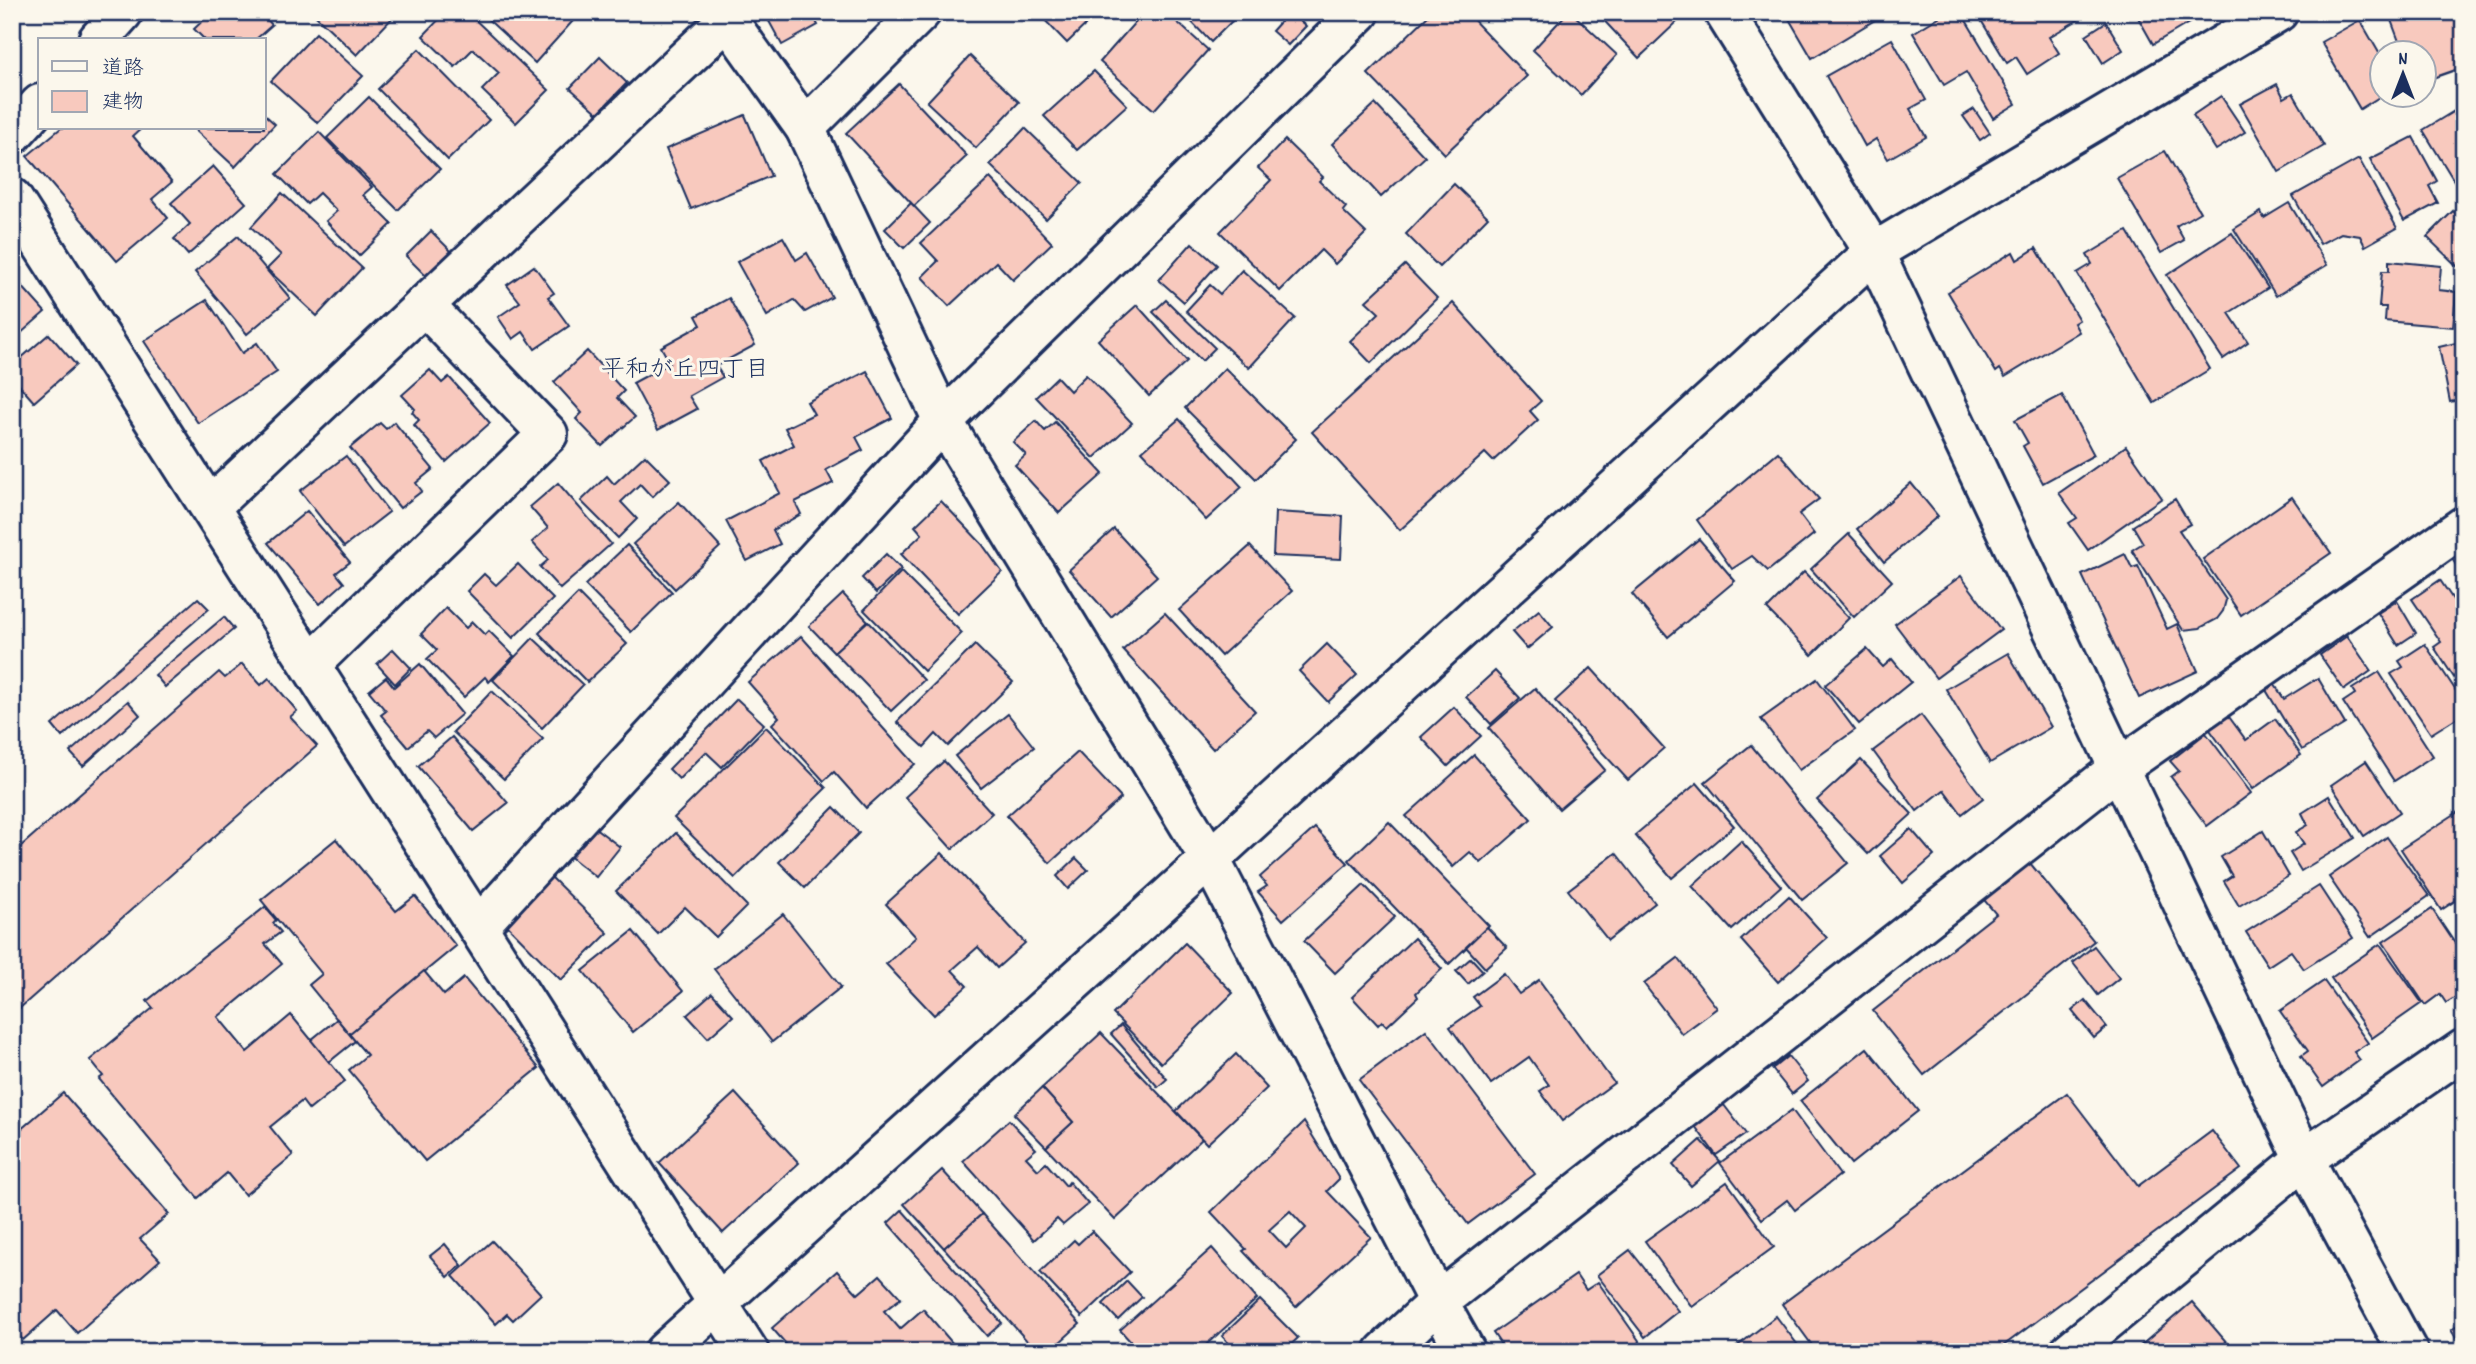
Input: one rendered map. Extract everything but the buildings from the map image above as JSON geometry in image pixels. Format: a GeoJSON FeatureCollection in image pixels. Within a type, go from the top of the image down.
{"type":"FeatureCollection","features":[{"type":"Feature","properties":{"kind":"street"},"geometry":{"type":"LineString","coordinates":[[100,38],[123,12]]}},
{"type":"Feature","properties":{"kind":"street"},"geometry":{"type":"LineString","coordinates":[[805,128],[921,12]]}},
{"type":"Feature","properties":{"kind":"street"},"geometry":{"type":"LineString","coordinates":[[478,928],[943,421],[1360,12]]}},
{"type":"Feature","properties":{"kind":"street"},"geometry":{"type":"LineString","coordinates":[[1724,12],[1874,252],[2304,1158],[2408,1352]]}},
{"type":"Feature","properties":{"kind":"street"},"geometry":{"type":"LineString","coordinates":[[664,1352],[1210,859],[1874,252],[2278,12]]}},
{"type":"Feature","properties":{"kind":"street"},"geometry":{"type":"LineString","coordinates":[[210,507],[724,16],[805,128],[943,421],[1210,859],[1466,1352]]}},
{"type":"Feature","properties":{"kind":"street"},"geometry":{"type":"LineString","coordinates":[[12,135],[38,106]]}},
{"type":"Feature","properties":{"kind":"street"},"geometry":{"type":"LineString","coordinates":[[12,198],[749,1352]]}},
{"type":"Feature","properties":{"kind":"street"},"geometry":{"type":"LineString","coordinates":[[311,664],[548,434],[424,305]]}},
{"type":"Feature","properties":{"kind":"street"},"geometry":{"type":"LineString","coordinates":[[1384,1352],[1438,1302],[2119,768],[2464,526]]}},
{"type":"Feature","properties":{"kind":"street"},"geometry":{"type":"LineString","coordinates":[[2069,1352],[2304,1158],[2464,1049]]}},
{"type":"Feature","properties":{"kind":"district","name":"平和が丘四丁目"},"geometry":{"type":"Point","coordinates":[685,368]}}]}
